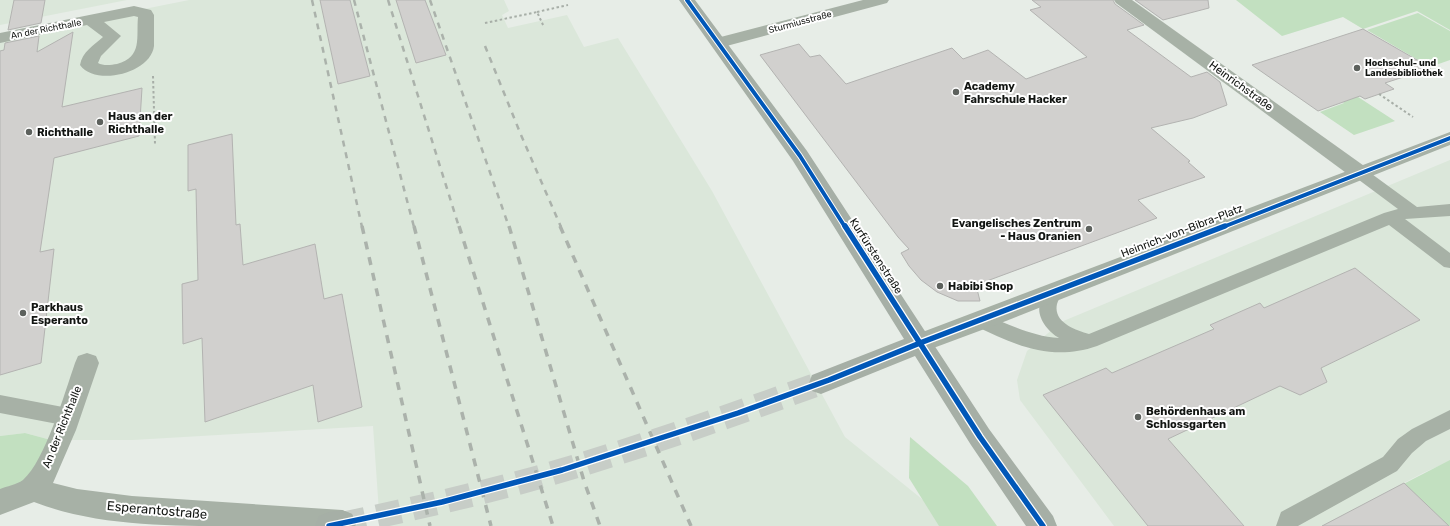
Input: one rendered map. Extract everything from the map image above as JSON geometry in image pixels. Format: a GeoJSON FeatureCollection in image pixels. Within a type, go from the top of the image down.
{"type":"FeatureCollection","features":[{"type":"Feature","properties":{"kind":"main road","name":"Kurfürstenstraße"},"geometry":{"type":"LineString","coordinates":[[688,0],[800,156],[881,285],[980,437],[1043,526]]}},
{"type":"Feature","properties":{"kind":"main road"},"geometry":{"type":"LineString","coordinates":[[821,384],[920,343]]}},
{"type":"Feature","properties":{"kind":"street","name":"Sturmiusstraße"},"geometry":{"type":"LineString","coordinates":[[719,43],[881,0]]}},
{"type":"Feature","properties":{"kind":"street","name":"Heinrichstraße"},"geometry":{"type":"LineString","coordinates":[[1122,0],[1360,173]]}},
{"type":"Feature","properties":{"kind":"street","name":"An der Richthalle"},"geometry":{"type":"LineString","coordinates":[[0,38],[134,11],[145,14],[145,50],[142,56],[136,62],[125,67],[112,70],[93,69],[89,66],[89,60],[93,54],[110,40],[112,36],[91,20]]}},
{"type":"Feature","properties":{"kind":"street","name":"Heinrich-von-Bibra-Platz"},"geometry":{"type":"LineString","coordinates":[[920,343],[981,321],[1450,138]]}},
{"type":"Feature","properties":{"kind":"street","name":"An der Richthalle"},"geometry":{"type":"LineString","coordinates":[[33,489],[52,456],[68,417],[87,363]]}},
{"type":"Feature","properties":{"kind":"street"},"geometry":{"type":"LineString","coordinates":[[0,502],[33,489]]}},
{"type":"Feature","properties":{"kind":"street","name":"Esperantostraße"},"geometry":{"type":"LineString","coordinates":[[33,489],[57,498],[132,509],[336,525]]}},
{"type":"Feature","properties":{"kind":"lane"},"geometry":{"type":"LineString","coordinates":[[1360,173],[1413,212]]}},
{"type":"Feature","properties":{"kind":"lane"},"geometry":{"type":"LineString","coordinates":[[981,321],[1026,340],[1045,345],[1074,346],[1090,341],[1390,217],[1413,212],[1440,212],[1450,210]]}},
{"type":"Feature","properties":{"kind":"lane"},"geometry":{"type":"LineString","coordinates":[[1390,217],[1450,262]]}},
{"type":"Feature","properties":{"kind":"lane"},"geometry":{"type":"LineString","coordinates":[[1054,292],[1048,305],[1049,315],[1054,324],[1064,333],[1072,337],[1090,341]]}},
{"type":"Feature","properties":{"kind":"lane"},"geometry":{"type":"LineString","coordinates":[[0,404],[68,417]]}},
{"type":"Feature","properties":{"kind":"lane"},"geometry":{"type":"LineString","coordinates":[[1287,526],[1289,519],[1390,464],[1405,446],[1419,435],[1450,420]]}},
{"type":"Feature","properties":{"kind":"path"},"geometry":{"type":"LineString","coordinates":[[485,24],[568,5]]}},
{"type":"Feature","properties":{"kind":"path"},"geometry":{"type":"LineString","coordinates":[[537,12],[544,27]]}},
{"type":"Feature","properties":{"kind":"path"},"geometry":{"type":"LineString","coordinates":[[1380,94],[1413,117]]}},
{"type":"Feature","properties":{"kind":"shaded area"},"geometry":{"type":"Polygon","coordinates":[[[0,0],[127,0],[0,25],[0,0]]]}},
{"type":"Feature","properties":{"kind":"shaded area"},"geometry":{"type":"Polygon","coordinates":[[[189,0],[504,0],[509,11],[502,15],[508,28],[567,15],[584,47],[618,38],[712,191],[845,437],[948,520],[952,526],[380,526],[373,426],[133,440],[51,440],[25,433],[0,436],[0,38],[189,0]]]}},
{"type":"Feature","properties":{"kind":"shaded area"},"geometry":{"type":"Polygon","coordinates":[[[1450,160],[1450,461],[1423,473],[1322,526],[1114,526],[1020,400],[1017,380],[1027,351],[1061,322],[1450,160]]]}},
{"type":"Feature","properties":{"kind":"green space"},"geometry":{"type":"Polygon","coordinates":[[[1236,0],[1450,0],[1450,30],[1417,11],[1363,29],[1343,17],[1282,36],[1236,0]]]}},
{"type":"Feature","properties":{"kind":"green space"},"geometry":{"type":"Polygon","coordinates":[[[1418,13],[1450,31],[1450,60],[1430,67],[1367,30],[1418,13]]]}},
{"type":"Feature","properties":{"kind":"green space"},"geometry":{"type":"Polygon","coordinates":[[[1355,95],[1395,121],[1354,135],[1320,112],[1344,103],[1341,100],[1355,95]]]}},
{"type":"Feature","properties":{"kind":"green space"},"geometry":{"type":"Polygon","coordinates":[[[25,433],[51,440],[28,479],[0,493],[0,436],[25,433]]]}},
{"type":"Feature","properties":{"kind":"green space"},"geometry":{"type":"Polygon","coordinates":[[[910,437],[968,486],[997,526],[939,526],[909,478],[910,437]]]}},
{"type":"Feature","properties":{"kind":"green space"},"geometry":{"type":"Polygon","coordinates":[[[1450,460],[1450,526],[1322,526],[1450,460]]]}},
{"type":"Feature","properties":{"kind":"building"},"geometry":{"type":"Polygon","coordinates":[[[14,0],[45,0],[41,23],[8,30],[14,0]]]}},
{"type":"Feature","properties":{"kind":"building"},"geometry":{"type":"Polygon","coordinates":[[[320,0],[350,0],[370,76],[338,84],[320,0]]]}},
{"type":"Feature","properties":{"kind":"building"},"geometry":{"type":"Polygon","coordinates":[[[396,0],[425,0],[446,55],[416,63],[396,0]]]}},
{"type":"Feature","properties":{"kind":"building"},"geometry":{"type":"Polygon","coordinates":[[[1032,0],[1113,0],[1115,4],[1144,25],[1127,30],[1191,77],[1207,72],[1220,82],[1227,105],[1193,118],[1151,128],[1190,161],[1188,162],[1205,177],[1138,200],[1157,218],[976,285],[980,301],[958,301],[937,292],[921,280],[909,266],[901,253],[909,249],[898,237],[760,55],[799,44],[810,57],[820,55],[846,84],[952,48],[963,59],[988,50],[1026,79],[1087,57],[1030,10],[1041,7],[1032,0]]]}},
{"type":"Feature","properties":{"kind":"building"},"geometry":{"type":"Polygon","coordinates":[[[1135,0],[1208,0],[1209,8],[1163,20],[1135,0]]]}},
{"type":"Feature","properties":{"kind":"building"},"geometry":{"type":"Polygon","coordinates":[[[1363,29],[1431,68],[1385,83],[1394,89],[1365,99],[1360,96],[1318,111],[1252,65],[1363,29]]]}},
{"type":"Feature","properties":{"kind":"building"},"geometry":{"type":"Polygon","coordinates":[[[73,32],[62,107],[142,88],[139,136],[54,158],[40,252],[54,249],[41,363],[0,375],[0,51],[4,50],[5,43],[39,36],[37,52],[73,32]]]}},
{"type":"Feature","properties":{"kind":"building"},"geometry":{"type":"Polygon","coordinates":[[[232,134],[236,225],[240,224],[243,265],[315,244],[324,299],[342,294],[362,407],[318,422],[313,385],[205,422],[202,338],[183,344],[182,284],[198,280],[196,189],[188,191],[188,145],[232,134]]]}},
{"type":"Feature","properties":{"kind":"building","name":"Behördenhaus am Schlossgarten"},"geometry":{"type":"Polygon","coordinates":[[[1355,268],[1420,320],[1321,368],[1327,382],[1300,395],[1280,386],[1168,439],[1244,526],[1148,526],[1043,395],[1106,368],[1112,373],[1214,329],[1210,325],[1260,303],[1264,308],[1355,268]]]}},
{"type":"Feature","properties":{"kind":"building"},"geometry":{"type":"Polygon","coordinates":[[[1404,483],[1449,526],[1322,526],[1404,483]]]}},
{"type":"Feature","properties":{"kind":"tunnel"},"geometry":{"type":"LineString","coordinates":[[342,524],[464,497],[536,478],[680,433],[821,383]]}},
{"type":"Feature","properties":{"kind":"railway"},"geometry":{"type":"LineString","coordinates":[[312,0],[362,227]]}},
{"type":"Feature","properties":{"kind":"railway"},"geometry":{"type":"LineString","coordinates":[[354,0],[414,227]]}},
{"type":"Feature","properties":{"kind":"railway"},"geometry":{"type":"LineString","coordinates":[[388,0],[459,227]]}},
{"type":"Feature","properties":{"kind":"railway"},"geometry":{"type":"LineString","coordinates":[[430,0],[509,227]]}},
{"type":"Feature","properties":{"kind":"railway"},"geometry":{"type":"LineString","coordinates":[[485,46],[521,135],[561,227]]}},
{"type":"Feature","properties":{"kind":"railway"},"geometry":{"type":"LineString","coordinates":[[362,226],[430,526]]}},
{"type":"Feature","properties":{"kind":"railway"},"geometry":{"type":"LineString","coordinates":[[414,226],[491,526]]}},
{"type":"Feature","properties":{"kind":"railway"},"geometry":{"type":"LineString","coordinates":[[459,226],[553,526]]}},
{"type":"Feature","properties":{"kind":"railway"},"geometry":{"type":"LineString","coordinates":[[509,226],[584,481],[600,526]]}},
{"type":"Feature","properties":{"kind":"railway"},"geometry":{"type":"LineString","coordinates":[[560,226],[691,526]]}},
{"type":"Feature","properties":{"kind":"cycle path"},"geometry":{"type":"LineString","coordinates":[[687,0],[800,156],[980,437],[1043,526]]}},
{"type":"Feature","properties":{"kind":"cycle path"},"geometry":{"type":"LineString","coordinates":[[329,526],[442,502],[562,470],[738,413],[829,380],[920,343],[1450,138]]}},
{"type":"Feature","properties":{"kind":"place","name":"Hochschul- und Landesbibliothek"},"geometry":{"type":"Point","coordinates":[1357,68]}},
{"type":"Feature","properties":{"kind":"place","name":"Academy Fahrschule Hacker"},"geometry":{"type":"Point","coordinates":[956,92]}},
{"type":"Feature","properties":{"kind":"place","name":"Haus an der Richthalle"},"geometry":{"type":"Point","coordinates":[100,122]}},
{"type":"Feature","properties":{"kind":"place","name":"Richthalle"},"geometry":{"type":"Point","coordinates":[29,132]}},
{"type":"Feature","properties":{"kind":"place","name":"Evangelisches Zentrum - Haus Oranien"},"geometry":{"type":"Point","coordinates":[1089,229]}},
{"type":"Feature","properties":{"kind":"place","name":"Habibi Shop"},"geometry":{"type":"Point","coordinates":[940,286]}},
{"type":"Feature","properties":{"kind":"place","name":"Parkhaus Esperanto"},"geometry":{"type":"Point","coordinates":[23,313]}},
{"type":"Feature","properties":{"kind":"place","name":"Behördenhaus am Schlossgarten"},"geometry":{"type":"Point","coordinates":[1138,417]}}]}
